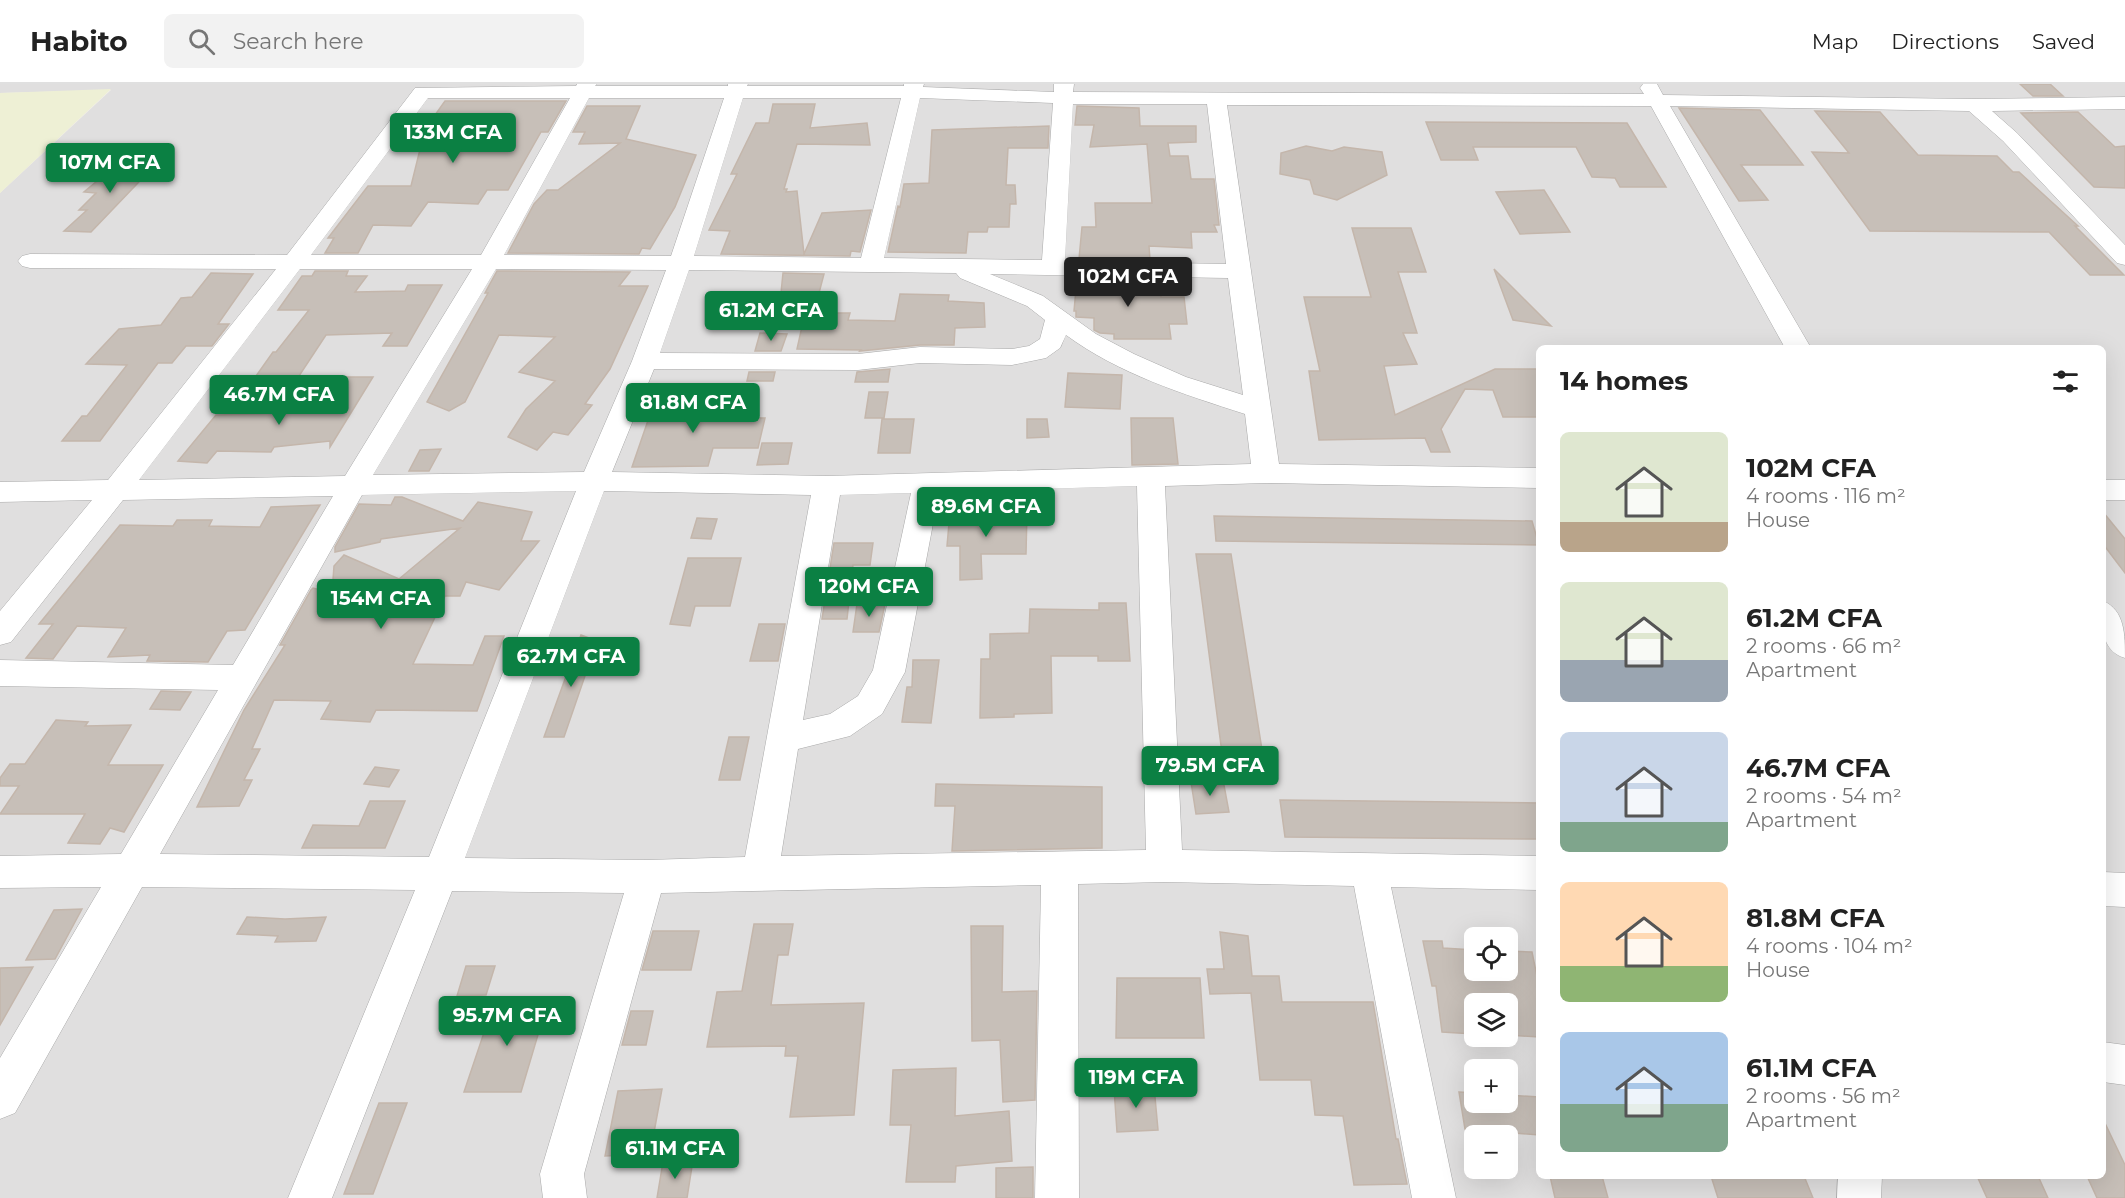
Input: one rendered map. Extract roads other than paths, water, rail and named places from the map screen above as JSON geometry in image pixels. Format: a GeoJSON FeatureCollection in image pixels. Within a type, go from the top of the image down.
{"type":"FeatureCollection","features":[{"type":"Feature","properties":{"kind":"street"},"geometry":{"type":"LineString","coordinates":[[1784,84],[1794,101]]}},
{"type":"Feature","properties":{"kind":"street"},"geometry":{"type":"LineString","coordinates":[[1990,84],[2012,106]]}},
{"type":"Feature","properties":{"kind":"street"},"geometry":{"type":"LineString","coordinates":[[0,633],[118,489],[295,262],[425,88],[913,88],[1063,91],[1216,98],[1239,91],[1652,93],[1794,101],[2012,106],[2125,103]]}},
{"type":"Feature","properties":{"kind":"street"},"geometry":{"type":"LineString","coordinates":[[310,1198],[440,875],[594,481],[645,361],[680,264],[736,88]]}},
{"type":"Feature","properties":{"kind":"street"},"geometry":{"type":"LineString","coordinates":[[871,265],[913,88]]}},
{"type":"Feature","properties":{"kind":"street"},"geometry":{"type":"LineString","coordinates":[[0,1098],[352,487],[489,261],[585,89]]}},
{"type":"Feature","properties":{"kind":"street"},"geometry":{"type":"LineString","coordinates":[[1053,267],[1063,91]]}},
{"type":"Feature","properties":{"kind":"street"},"geometry":{"type":"LineString","coordinates":[[1652,93],[1680,137],[1796,345]]}},
{"type":"Feature","properties":{"kind":"street"},"geometry":{"type":"LineString","coordinates":[[1216,98],[1266,473]]}},
{"type":"Feature","properties":{"kind":"street"},"geometry":{"type":"LineString","coordinates":[[1974,105],[2010,137],[2125,258]]}},
{"type":"Feature","properties":{"kind":"street"},"geometry":{"type":"LineString","coordinates":[[30,261],[489,261],[1239,271]]}},
{"type":"Feature","properties":{"kind":"street"},"geometry":{"type":"LineString","coordinates":[[947,266],[1000,285],[1035,301],[1058,320],[1125,360],[1177,383],[1257,409]]}},
{"type":"Feature","properties":{"kind":"street"},"geometry":{"type":"LineString","coordinates":[[645,361],[858,362],[920,355],[1012,357],[1037,352],[1051,343],[1058,320]]}},
{"type":"Feature","properties":{"kind":"street"},"geometry":{"type":"LineString","coordinates":[[0,492],[594,481],[827,486],[1266,473],[1536,478]]}},
{"type":"Feature","properties":{"kind":"street"},"geometry":{"type":"LineString","coordinates":[[1151,476],[1165,866]]}},
{"type":"Feature","properties":{"kind":"street"},"geometry":{"type":"LineString","coordinates":[[783,738],[838,726],[870,705],[889,672],[927,483]]}},
{"type":"Feature","properties":{"kind":"street"},"geometry":{"type":"LineString","coordinates":[[760,873],[827,486]]}},
{"type":"Feature","properties":{"kind":"street"},"geometry":{"type":"LineString","coordinates":[[2106,490],[2125,490]]}},
{"type":"Feature","properties":{"kind":"street"},"geometry":{"type":"LineString","coordinates":[[2106,618],[2125,646]]}},
{"type":"Feature","properties":{"kind":"street"},"geometry":{"type":"LineString","coordinates":[[0,673],[242,678]]}},
{"type":"Feature","properties":{"kind":"street"},"geometry":{"type":"LineString","coordinates":[[0,872],[131,870],[647,877],[1165,866],[1536,873]]}},
{"type":"Feature","properties":{"kind":"street"},"geometry":{"type":"LineString","coordinates":[[1057,1198],[1060,868]]}},
{"type":"Feature","properties":{"kind":"street"},"geometry":{"type":"LineString","coordinates":[[1369,870],[1434,1198]]}},
{"type":"Feature","properties":{"kind":"street"},"geometry":{"type":"LineString","coordinates":[[565,1198],[562,1174],[647,877]]}},
{"type":"Feature","properties":{"kind":"street"},"geometry":{"type":"LineString","coordinates":[[2106,889],[2125,890]]}},
{"type":"Feature","properties":{"kind":"street"},"geometry":{"type":"LineString","coordinates":[[2106,1062],[2125,1065]]}},
{"type":"Feature","properties":{"kind":"street"},"geometry":{"type":"LineString","coordinates":[[1859,1198],[1860,1179]]}}]}
